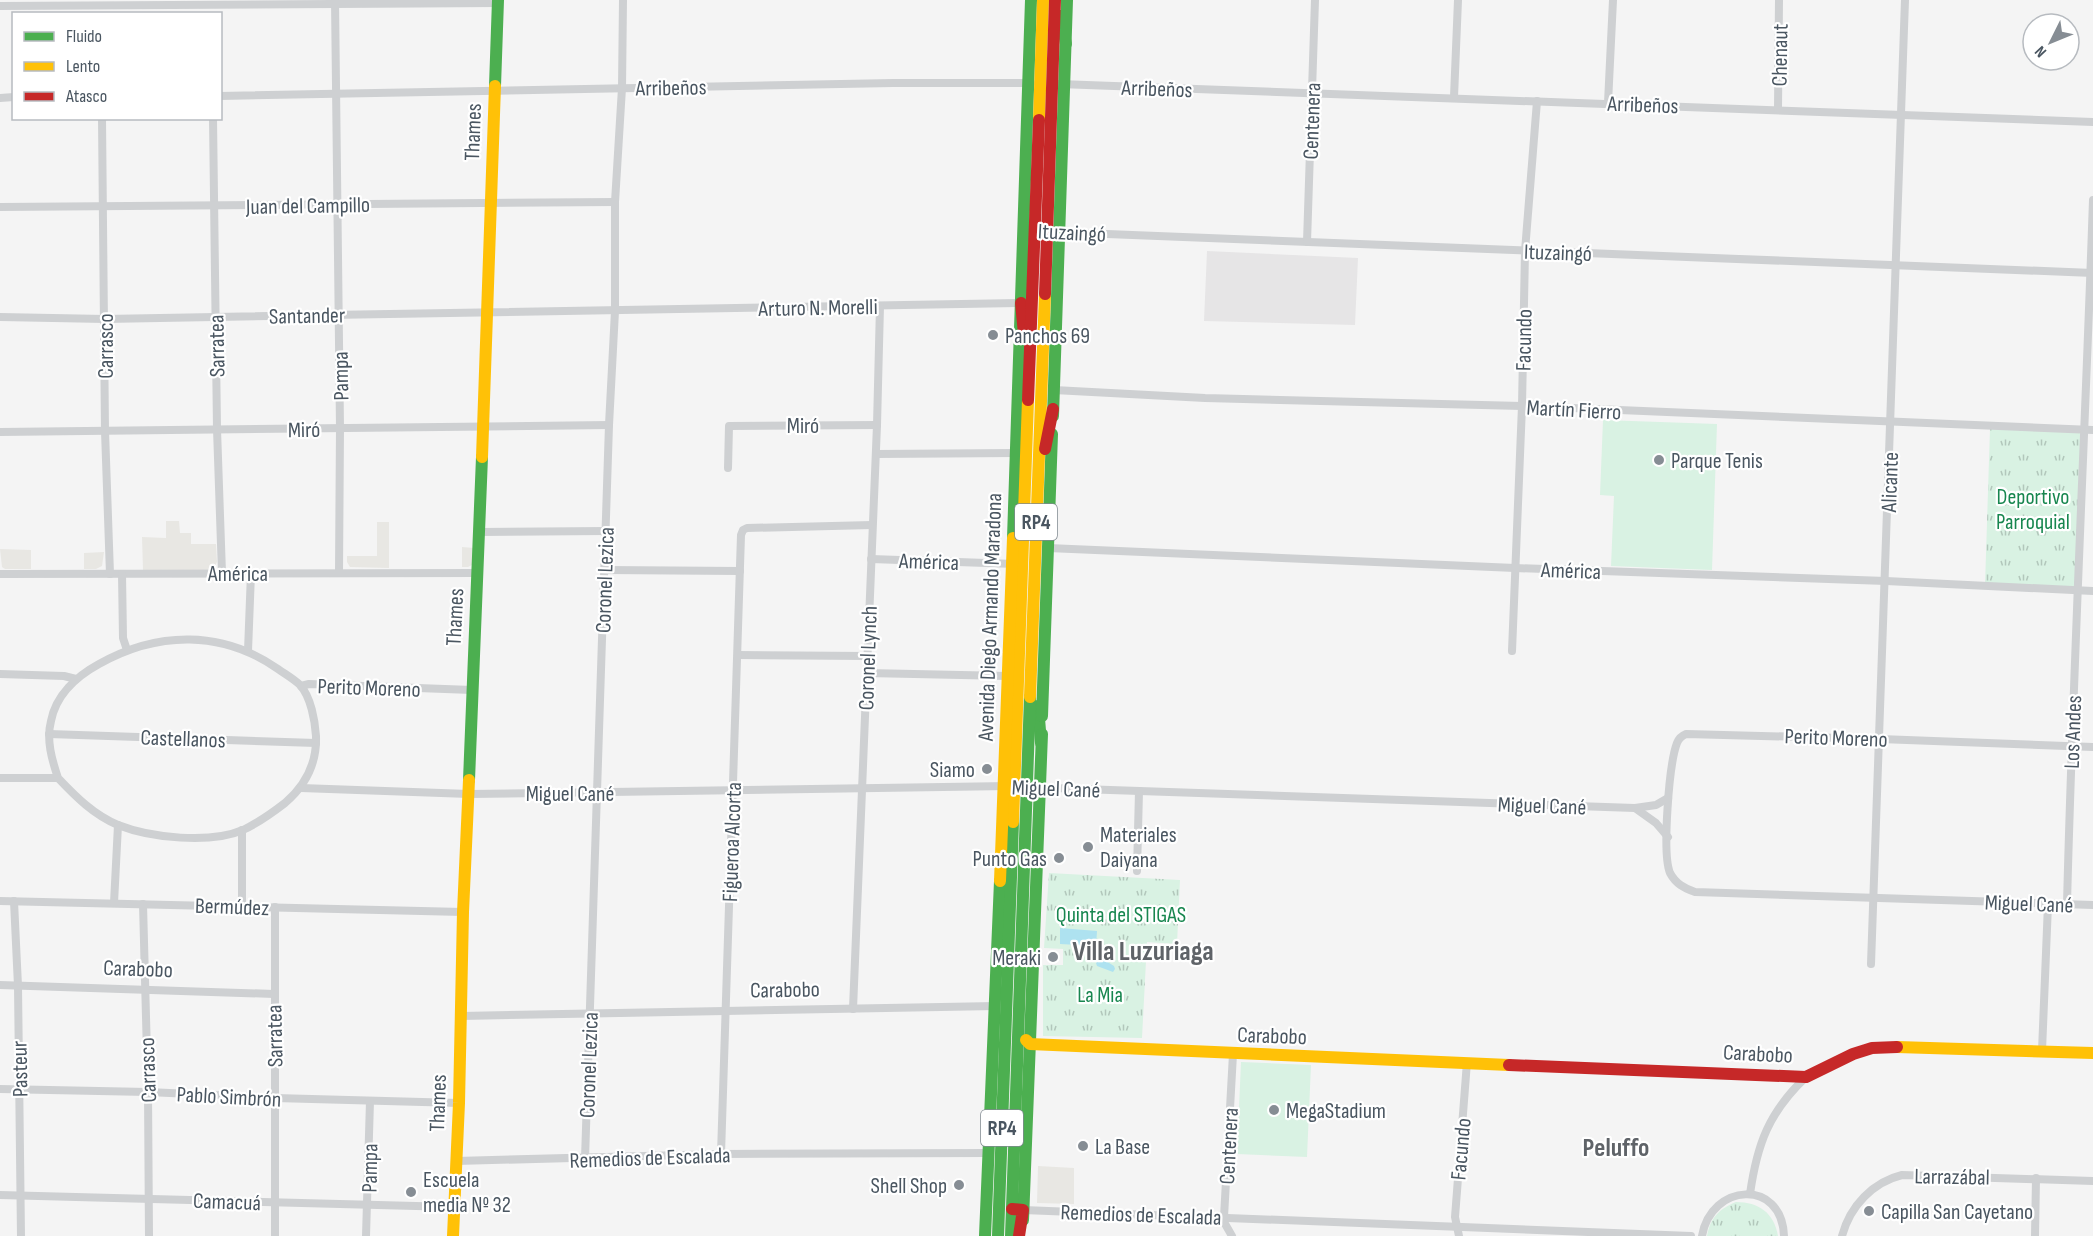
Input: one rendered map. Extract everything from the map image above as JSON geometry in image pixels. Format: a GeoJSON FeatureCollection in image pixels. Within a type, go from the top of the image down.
{"type":"FeatureCollection","features":[{"type":"Feature","properties":{"kind":"street","name":"Coronel Lezica"},"geometry":{"type":"LineString","coordinates":[[585,1159],[609,425],[615,311],[615,202],[622,88],[623,0]]}},
{"type":"Feature","properties":{"kind":"street","name":"Avenida Diego Armando Maradona"},"geometry":{"type":"LineString","coordinates":[[1031,0],[1046,83]]}},
{"type":"Feature","properties":{"kind":"street","name":"Avenida Diego Armando Maradona"},"geometry":{"type":"LineString","coordinates":[[1011,1236],[1018,1210],[1030,1044],[1034,787],[1032,642],[1046,83],[1043,0]]}},
{"type":"Feature","properties":{"kind":"street","name":"Avenida Diego Armando Maradona"},"geometry":{"type":"LineString","coordinates":[[985,1236],[1010,786],[1008,676],[1041,231],[1046,83],[1057,0]]}},
{"type":"Feature","properties":{"kind":"street"},"geometry":{"type":"LineString","coordinates":[[1057,0],[1066,44]]}},
{"type":"Feature","properties":{"kind":"street","name":"Avenida Diego Armando Maradona"},"geometry":{"type":"LineString","coordinates":[[1046,83],[1066,44],[1067,0]]}},
{"type":"Feature","properties":{"kind":"street","name":"Centenera"},"geometry":{"type":"LineString","coordinates":[[1307,242],[1315,0]]}},
{"type":"Feature","properties":{"kind":"street"},"geometry":{"type":"LineString","coordinates":[[1454,97],[1458,0]]}},
{"type":"Feature","properties":{"kind":"street"},"geometry":{"type":"LineString","coordinates":[[1608,103],[1613,0]]}},
{"type":"Feature","properties":{"kind":"street","name":"Chenaut"},"geometry":{"type":"LineString","coordinates":[[1778,109],[1779,0]]}},
{"type":"Feature","properties":{"kind":"street","name":"Alicante"},"geometry":{"type":"LineString","coordinates":[[1871,964],[1905,0]]}},
{"type":"Feature","properties":{"kind":"street"},"geometry":{"type":"LineString","coordinates":[[0,6],[212,6],[335,1],[498,1]]}},
{"type":"Feature","properties":{"kind":"street","name":"Pampa"},"geometry":{"type":"LineString","coordinates":[[335,1],[339,204],[339,573]]}},
{"type":"Feature","properties":{"kind":"street","name":"Thames"},"geometry":{"type":"LineString","coordinates":[[453,1236],[459,1103],[463,912],[498,1]]}},
{"type":"Feature","properties":{"kind":"street","name":"Arribeños"},"geometry":{"type":"LineString","coordinates":[[222,96],[1046,83],[2093,122]]}},
{"type":"Feature","properties":{"kind":"street","name":"Facundo"},"geometry":{"type":"LineString","coordinates":[[1512,651],[1526,251],[1537,101]]}},
{"type":"Feature","properties":{"kind":"street","name":"Carrasco"},"geometry":{"type":"LineString","coordinates":[[102,120],[105,431],[110,574]]}},
{"type":"Feature","properties":{"kind":"street","name":"Sarratea"},"geometry":{"type":"LineString","coordinates":[[213,120],[217,429],[222,573]]}},
{"type":"Feature","properties":{"kind":"street","name":"Los Andes"},"geometry":{"type":"LineString","coordinates":[[2067,904],[2071,747],[2089,430],[2093,200]]}},
{"type":"Feature","properties":{"kind":"street","name":"Juan del Campillo"},"geometry":{"type":"LineString","coordinates":[[0,207],[615,202]]}},
{"type":"Feature","properties":{"kind":"street","name":"Avenida Diego Armando Maradona"},"geometry":{"type":"LineString","coordinates":[[998,1236],[1007,1020],[1010,786],[1017,564],[1015,453],[1021,303],[1041,231]]}},
{"type":"Feature","properties":{"kind":"street","name":"Avenida Diego Armando Maradona"},"geometry":{"type":"LineString","coordinates":[[1018,1210],[1018,1032],[1034,787],[1041,743],[1054,390],[1041,231]]}},
{"type":"Feature","properties":{"kind":"street","name":"Ituzaingó"},"geometry":{"type":"LineString","coordinates":[[1041,231],[2092,272]]}},
{"type":"Feature","properties":{"kind":"street"},"geometry":{"type":"LineString","coordinates":[[1021,303],[1029,386]]}},
{"type":"Feature","properties":{"kind":"street","name":"Arturo N. Morelli"},"geometry":{"type":"LineString","coordinates":[[615,311],[1021,303]]}},
{"type":"Feature","properties":{"kind":"street","name":"Coronel Lynch"},"geometry":{"type":"LineString","coordinates":[[853,1009],[878,425],[880,306]]}},
{"type":"Feature","properties":{"kind":"street","name":"Santander"},"geometry":{"type":"LineString","coordinates":[[0,317],[215,318],[339,314],[615,311]]}},
{"type":"Feature","properties":{"kind":"street","name":"Martín Fierro"},"geometry":{"type":"LineString","coordinates":[[1054,390],[1205,398],[1522,406],[2089,430]]}},
{"type":"Feature","properties":{"kind":"street"},"geometry":{"type":"LineString","coordinates":[[1037,483],[1053,409]]}},
{"type":"Feature","properties":{"kind":"street","name":"Miró"},"geometry":{"type":"LineString","coordinates":[[0,432],[609,425]]}},
{"type":"Feature","properties":{"kind":"street","name":"Miró"},"geometry":{"type":"LineString","coordinates":[[728,468],[729,426],[878,425]]}},
{"type":"Feature","properties":{"kind":"street"},"geometry":{"type":"LineString","coordinates":[[876,454],[1015,453]]}},
{"type":"Feature","properties":{"kind":"street","name":"Figueroa Alcorta"},"geometry":{"type":"LineString","coordinates":[[721,1154],[741,536],[743,530],[747,528],[872,525]]}},
{"type":"Feature","properties":{"kind":"street"},"geometry":{"type":"LineString","coordinates":[[479,532],[606,531]]}},
{"type":"Feature","properties":{"kind":"street","name":"América"},"geometry":{"type":"LineString","coordinates":[[1048,548],[1515,568],[1886,580],[2093,591]]}},
{"type":"Feature","properties":{"kind":"street","name":"América"},"geometry":{"type":"LineString","coordinates":[[871,559],[1017,564]]}},
{"type":"Feature","properties":{"kind":"street"},"geometry":{"type":"LineString","coordinates":[[605,570],[741,571]]}},
{"type":"Feature","properties":{"kind":"street"},"geometry":{"type":"LineString","coordinates":[[122,573],[123,638],[127,650]]}},
{"type":"Feature","properties":{"kind":"street"},"geometry":{"type":"LineString","coordinates":[[248,651],[251,573]]}},
{"type":"Feature","properties":{"kind":"street","name":"América"},"geometry":{"type":"LineString","coordinates":[[0,574],[477,573]]}},
{"type":"Feature","properties":{"kind":"street","name":"Perito Moreno"},"geometry":{"type":"LineString","coordinates":[[76,679],[127,650],[178,639],[215,641],[248,651],[265,660],[301,686],[309,684],[472,690]]}},
{"type":"Feature","properties":{"kind":"street"},"geometry":{"type":"LineString","coordinates":[[1032,642],[1041,743]]}},
{"type":"Feature","properties":{"kind":"street"},"geometry":{"type":"LineString","coordinates":[[738,655],[867,656]]}},
{"type":"Feature","properties":{"kind":"street"},"geometry":{"type":"LineString","coordinates":[[867,673],[1008,676]]}},
{"type":"Feature","properties":{"kind":"street"},"geometry":{"type":"LineString","coordinates":[[0,675],[64,676],[76,679],[53,713],[49,734],[51,754],[58,778],[90,809],[118,825],[153,834],[185,837],[214,836],[242,830],[269,815],[301,788],[314,762],[316,743],[315,721],[301,686]]}},
{"type":"Feature","properties":{"kind":"street","name":"Castellanos"},"geometry":{"type":"LineString","coordinates":[[49,734],[316,743]]}},
{"type":"Feature","properties":{"kind":"street","name":"Perito Moreno"},"geometry":{"type":"LineString","coordinates":[[1668,837],[1668,798],[1678,741],[1686,734],[2093,747]]}},
{"type":"Feature","properties":{"kind":"street"},"geometry":{"type":"LineString","coordinates":[[0,778],[58,778]]}},
{"type":"Feature","properties":{"kind":"street","name":"Miguel Cané"},"geometry":{"type":"LineString","coordinates":[[301,788],[469,794],[1010,786],[1635,808],[1656,805],[1668,798]]}},
{"type":"Feature","properties":{"kind":"street"},"geometry":{"type":"LineString","coordinates":[[1137,871],[1138,791]]}},
{"type":"Feature","properties":{"kind":"street"},"geometry":{"type":"LineString","coordinates":[[1635,808],[1656,823],[1668,837]]}},
{"type":"Feature","properties":{"kind":"street"},"geometry":{"type":"LineString","coordinates":[[114,903],[118,825]]}},
{"type":"Feature","properties":{"kind":"street"},"geometry":{"type":"LineString","coordinates":[[242,830],[242,906]]}},
{"type":"Feature","properties":{"kind":"street","name":"Miguel Cané"},"geometry":{"type":"LineString","coordinates":[[1668,837],[1669,870],[1676,882],[1695,892],[2093,905]]}},
{"type":"Feature","properties":{"kind":"street","name":"Bermúdez"},"geometry":{"type":"LineString","coordinates":[[0,901],[463,912]]}},
{"type":"Feature","properties":{"kind":"street","name":"Pasteur"},"geometry":{"type":"LineString","coordinates":[[14,901],[18,986],[21,1236]]}},
{"type":"Feature","properties":{"kind":"street","name":"Carrasco"},"geometry":{"type":"LineString","coordinates":[[143,904],[149,1236]]}},
{"type":"Feature","properties":{"kind":"street"},"geometry":{"type":"LineString","coordinates":[[2042,1051],[2048,904]]}},
{"type":"Feature","properties":{"kind":"street","name":"Sarratea"},"geometry":{"type":"LineString","coordinates":[[275,907],[275,1236]]}},
{"type":"Feature","properties":{"kind":"street","name":"Carabobo"},"geometry":{"type":"LineString","coordinates":[[0,985],[274,994]]}},
{"type":"Feature","properties":{"kind":"street"},"geometry":{"type":"LineString","coordinates":[[996,1006],[1030,1044]]}},
{"type":"Feature","properties":{"kind":"street","name":"Carabobo"},"geometry":{"type":"LineString","coordinates":[[461,1016],[996,1006]]}},
{"type":"Feature","properties":{"kind":"street","name":"Carabobo"},"geometry":{"type":"LineString","coordinates":[[1030,1044],[1806,1077],[1853,1054],[1872,1048],[2093,1053]]}},
{"type":"Feature","properties":{"kind":"street","name":"Centenera"},"geometry":{"type":"LineString","coordinates":[[1232,1236],[1224,1222],[1224,1217],[1233,1054]]}},
{"type":"Feature","properties":{"kind":"street","name":"Facundo"},"geometry":{"type":"LineString","coordinates":[[1459,1236],[1456,1227],[1467,1062]]}},
{"type":"Feature","properties":{"kind":"street"},"geometry":{"type":"LineString","coordinates":[[1750,1194],[1756,1155],[1763,1135],[1782,1102],[1806,1077]]}},
{"type":"Feature","properties":{"kind":"street","name":"Pablo Simbrón"},"geometry":{"type":"LineString","coordinates":[[0,1089],[459,1103]]}},
{"type":"Feature","properties":{"kind":"street","name":"Pampa"},"geometry":{"type":"LineString","coordinates":[[366,1236],[370,1101]]}},
{"type":"Feature","properties":{"kind":"street","name":"Remedios de Escalada"},"geometry":{"type":"LineString","coordinates":[[456,1161],[721,1154],[988,1153]]}},
{"type":"Feature","properties":{"kind":"street","name":"Larrazábal"},"geometry":{"type":"LineString","coordinates":[[1842,1236],[1850,1215],[1859,1203],[1870,1191],[1890,1178],[1912,1174],[2093,1181]]}},
{"type":"Feature","properties":{"kind":"street"},"geometry":{"type":"LineString","coordinates":[[2035,1236],[2036,1178]]}},
{"type":"Feature","properties":{"kind":"street"},"geometry":{"type":"LineString","coordinates":[[1702,1236],[1709,1215],[1728,1198],[1738,1194],[1762,1197],[1772,1204],[1780,1214],[1784,1225],[1784,1236]]}},
{"type":"Feature","properties":{"kind":"street","name":"Camacuá"},"geometry":{"type":"LineString","coordinates":[[0,1195],[454,1207]]}},
{"type":"Feature","properties":{"kind":"street"},"geometry":{"type":"LineString","coordinates":[[1018,1210],[1021,1236]]}},
{"type":"Feature","properties":{"kind":"street","name":"Remedios de Escalada"},"geometry":{"type":"LineString","coordinates":[[1018,1210],[1691,1236]]}},
{"type":"Feature","properties":{"kind":"shaded area"},"geometry":{"type":"Polygon","coordinates":[[[1207,251],[1358,258],[1355,325],[1204,321],[1207,251]]]}},
{"type":"Feature","properties":{"kind":"shaded area"},"geometry":{"type":"Polygon","coordinates":[[[166,521],[179,521],[180,533],[191,533],[191,544],[216,544],[217,562],[212,570],[143,570],[142,537],[166,538],[166,521]]]}},
{"type":"Feature","properties":{"kind":"shaded area"},"geometry":{"type":"Polygon","coordinates":[[[377,522],[389,522],[389,568],[350,567],[347,556],[377,556],[377,522]]]}},
{"type":"Feature","properties":{"kind":"shaded area"},"geometry":{"type":"Polygon","coordinates":[[[462,547],[474,548],[472,565],[468,567],[462,567],[462,547]]]}},
{"type":"Feature","properties":{"kind":"shaded area"},"geometry":{"type":"Polygon","coordinates":[[[0,549],[31,550],[31,569],[5,569],[2,567],[0,549]]]}},
{"type":"Feature","properties":{"kind":"shaded area"},"geometry":{"type":"Polygon","coordinates":[[[104,552],[102,566],[96,569],[84,569],[84,553],[104,552]]]}},
{"type":"Feature","properties":{"kind":"shaded area"},"geometry":{"type":"Polygon","coordinates":[[[1038,1166],[1074,1168],[1074,1204],[1037,1203],[1038,1166]]]}},
{"type":"Feature","properties":{"kind":"green space","name":"Parque Tenis"},"geometry":{"type":"Polygon","coordinates":[[[1603,420],[1717,424],[1712,570],[1611,566],[1614,496],[1600,495],[1603,420]]]}},
{"type":"Feature","properties":{"kind":"green space","name":"Deportivo Parroquial"},"geometry":{"type":"Polygon","coordinates":[[[1990,429],[2081,432],[2076,589],[1985,585],[1990,429]]]}},
{"type":"Feature","properties":{"kind":"green space"},"geometry":{"type":"Polygon","coordinates":[[[1049,873],[1180,880],[1177,944],[1147,942],[1142,1038],[1043,1036],[1043,965],[1063,965],[1063,949],[1044,948],[1049,873]]]}},
{"type":"Feature","properties":{"kind":"green space","name":"MegaStadium"},"geometry":{"type":"Polygon","coordinates":[[[1241,1062],[1311,1065],[1307,1157],[1237,1154],[1241,1062]]]}},
{"type":"Feature","properties":{"kind":"green space"},"geometry":{"type":"Polygon","coordinates":[[[1736,1202],[1752,1204],[1764,1210],[1773,1221],[1778,1236],[1707,1236],[1710,1224],[1716,1215],[1736,1202]]]}},
{"type":"Feature","properties":{"kind":"water"},"geometry":{"type":"Polygon","coordinates":[[[1060,928],[1097,931],[1096,946],[1060,944],[1060,928]]]}},
{"type":"Feature","properties":{"kind":"water"},"geometry":{"type":"Polygon","coordinates":[[[1101,958],[1114,966],[1113,972],[1097,966],[1096,963],[1101,958]]]}},
{"type":"Feature","properties":{"kind":"traffic: fast"},"geometry":{"type":"LineString","coordinates":[[495,86],[498,0]]}},
{"type":"Feature","properties":{"kind":"traffic: fast"},"geometry":{"type":"LineString","coordinates":[[1013,538],[1031,0]]}},
{"type":"Feature","properties":{"kind":"traffic: fast"},"geometry":{"type":"LineString","coordinates":[[1053,416],[1067,0]]}},
{"type":"Feature","properties":{"kind":"traffic: fast"},"geometry":{"type":"LineString","coordinates":[[1061,16],[1066,44]]}},
{"type":"Feature","properties":{"kind":"traffic: fast"},"geometry":{"type":"LineString","coordinates":[[1042,716],[1052,434]]}},
{"type":"Feature","properties":{"kind":"traffic: fast"},"geometry":{"type":"LineString","coordinates":[[469,780],[482,457]]}},
{"type":"Feature","properties":{"kind":"traffic: fast"},"geometry":{"type":"LineString","coordinates":[[1011,1236],[1030,697]]}},
{"type":"Feature","properties":{"kind":"traffic: fast"},"geometry":{"type":"LineString","coordinates":[[1038,706],[1041,743]]}},
{"type":"Feature","properties":{"kind":"traffic: fast"},"geometry":{"type":"LineString","coordinates":[[1023,1220],[1042,734]]}},
{"type":"Feature","properties":{"kind":"traffic: fast"},"geometry":{"type":"LineString","coordinates":[[998,1236],[1013,822]]}},
{"type":"Feature","properties":{"kind":"traffic: fast"},"geometry":{"type":"LineString","coordinates":[[985,1236],[1000,881]]}},
{"type":"Feature","properties":{"kind":"traffic: slow"},"geometry":{"type":"LineString","coordinates":[[1039,120],[1043,0]]}},
{"type":"Feature","properties":{"kind":"traffic: slow"},"geometry":{"type":"LineString","coordinates":[[482,457],[495,86]]}},
{"type":"Feature","properties":{"kind":"traffic: slow"},"geometry":{"type":"LineString","coordinates":[[1030,697],[1045,294]]}},
{"type":"Feature","properties":{"kind":"traffic: slow"},"geometry":{"type":"LineString","coordinates":[[1013,822],[1028,400]]}},
{"type":"Feature","properties":{"kind":"traffic: slow"},"geometry":{"type":"LineString","coordinates":[[1000,881],[1013,538]]}},
{"type":"Feature","properties":{"kind":"traffic: slow"},"geometry":{"type":"LineString","coordinates":[[453,1236],[469,780]]}},
{"type":"Feature","properties":{"kind":"traffic: slow"},"geometry":{"type":"LineString","coordinates":[[1026,1040],[1030,1044],[1509,1065]]}},
{"type":"Feature","properties":{"kind":"traffic: slow"},"geometry":{"type":"LineString","coordinates":[[1897,1047],[2093,1053]]}},
{"type":"Feature","properties":{"kind":"traffic: jam"},"geometry":{"type":"LineString","coordinates":[[1045,294],[1055,0]]}},
{"type":"Feature","properties":{"kind":"traffic: jam"},"geometry":{"type":"LineString","coordinates":[[1028,400],[1039,120]]}},
{"type":"Feature","properties":{"kind":"traffic: jam"},"geometry":{"type":"LineString","coordinates":[[1021,303],[1024,334]]}},
{"type":"Feature","properties":{"kind":"traffic: jam"},"geometry":{"type":"LineString","coordinates":[[1045,449],[1053,409]]}},
{"type":"Feature","properties":{"kind":"traffic: jam"},"geometry":{"type":"LineString","coordinates":[[1509,1065],[1806,1077],[1853,1054],[1872,1048],[1897,1047]]}},
{"type":"Feature","properties":{"kind":"traffic: jam"},"geometry":{"type":"LineString","coordinates":[[1012,1209],[1023,1210],[1019,1236]]}},
{"type":"Feature","properties":{"kind":"place","name":"Panchos 69"},"geometry":{"type":"Point","coordinates":[993,335]}},
{"type":"Feature","properties":{"kind":"place","name":"Parque Tenis"},"geometry":{"type":"Point","coordinates":[1659,460]}},
{"type":"Feature","properties":{"kind":"place","name":"Siamo"},"geometry":{"type":"Point","coordinates":[987,769]}},
{"type":"Feature","properties":{"kind":"place","name":"Materiales Daiyana"},"geometry":{"type":"Point","coordinates":[1088,847]}},
{"type":"Feature","properties":{"kind":"place","name":"Punto Gas"},"geometry":{"type":"Point","coordinates":[1059,858]}},
{"type":"Feature","properties":{"kind":"place","name":"Meraki"},"geometry":{"type":"Point","coordinates":[1053,957]}},
{"type":"Feature","properties":{"kind":"place","name":"MegaStadium"},"geometry":{"type":"Point","coordinates":[1274,1110]}},
{"type":"Feature","properties":{"kind":"place","name":"La Base"},"geometry":{"type":"Point","coordinates":[1083,1146]}},
{"type":"Feature","properties":{"kind":"place","name":"Shell Shop"},"geometry":{"type":"Point","coordinates":[959,1185]}},
{"type":"Feature","properties":{"kind":"place","name":"Escuela media Nº 32"},"geometry":{"type":"Point","coordinates":[411,1192]}},
{"type":"Feature","properties":{"kind":"place","name":"Capilla San Cayetano"},"geometry":{"type":"Point","coordinates":[1869,1211]}},
{"type":"Feature","properties":{"kind":"district","name":"Villa Luzuriaga"},"geometry":{"type":"Point","coordinates":[1143,950]}},
{"type":"Feature","properties":{"kind":"district","name":"Peluffo"},"geometry":{"type":"Point","coordinates":[1616,1147]}},
{"type":"Feature","properties":{"kind":"park label","name":"Quinta del STIGAS"},"geometry":{"type":"Point","coordinates":[1121,914]}},
{"type":"Feature","properties":{"kind":"park label","name":"La Mia"},"geometry":{"type":"Point","coordinates":[1100,994]}}]}
